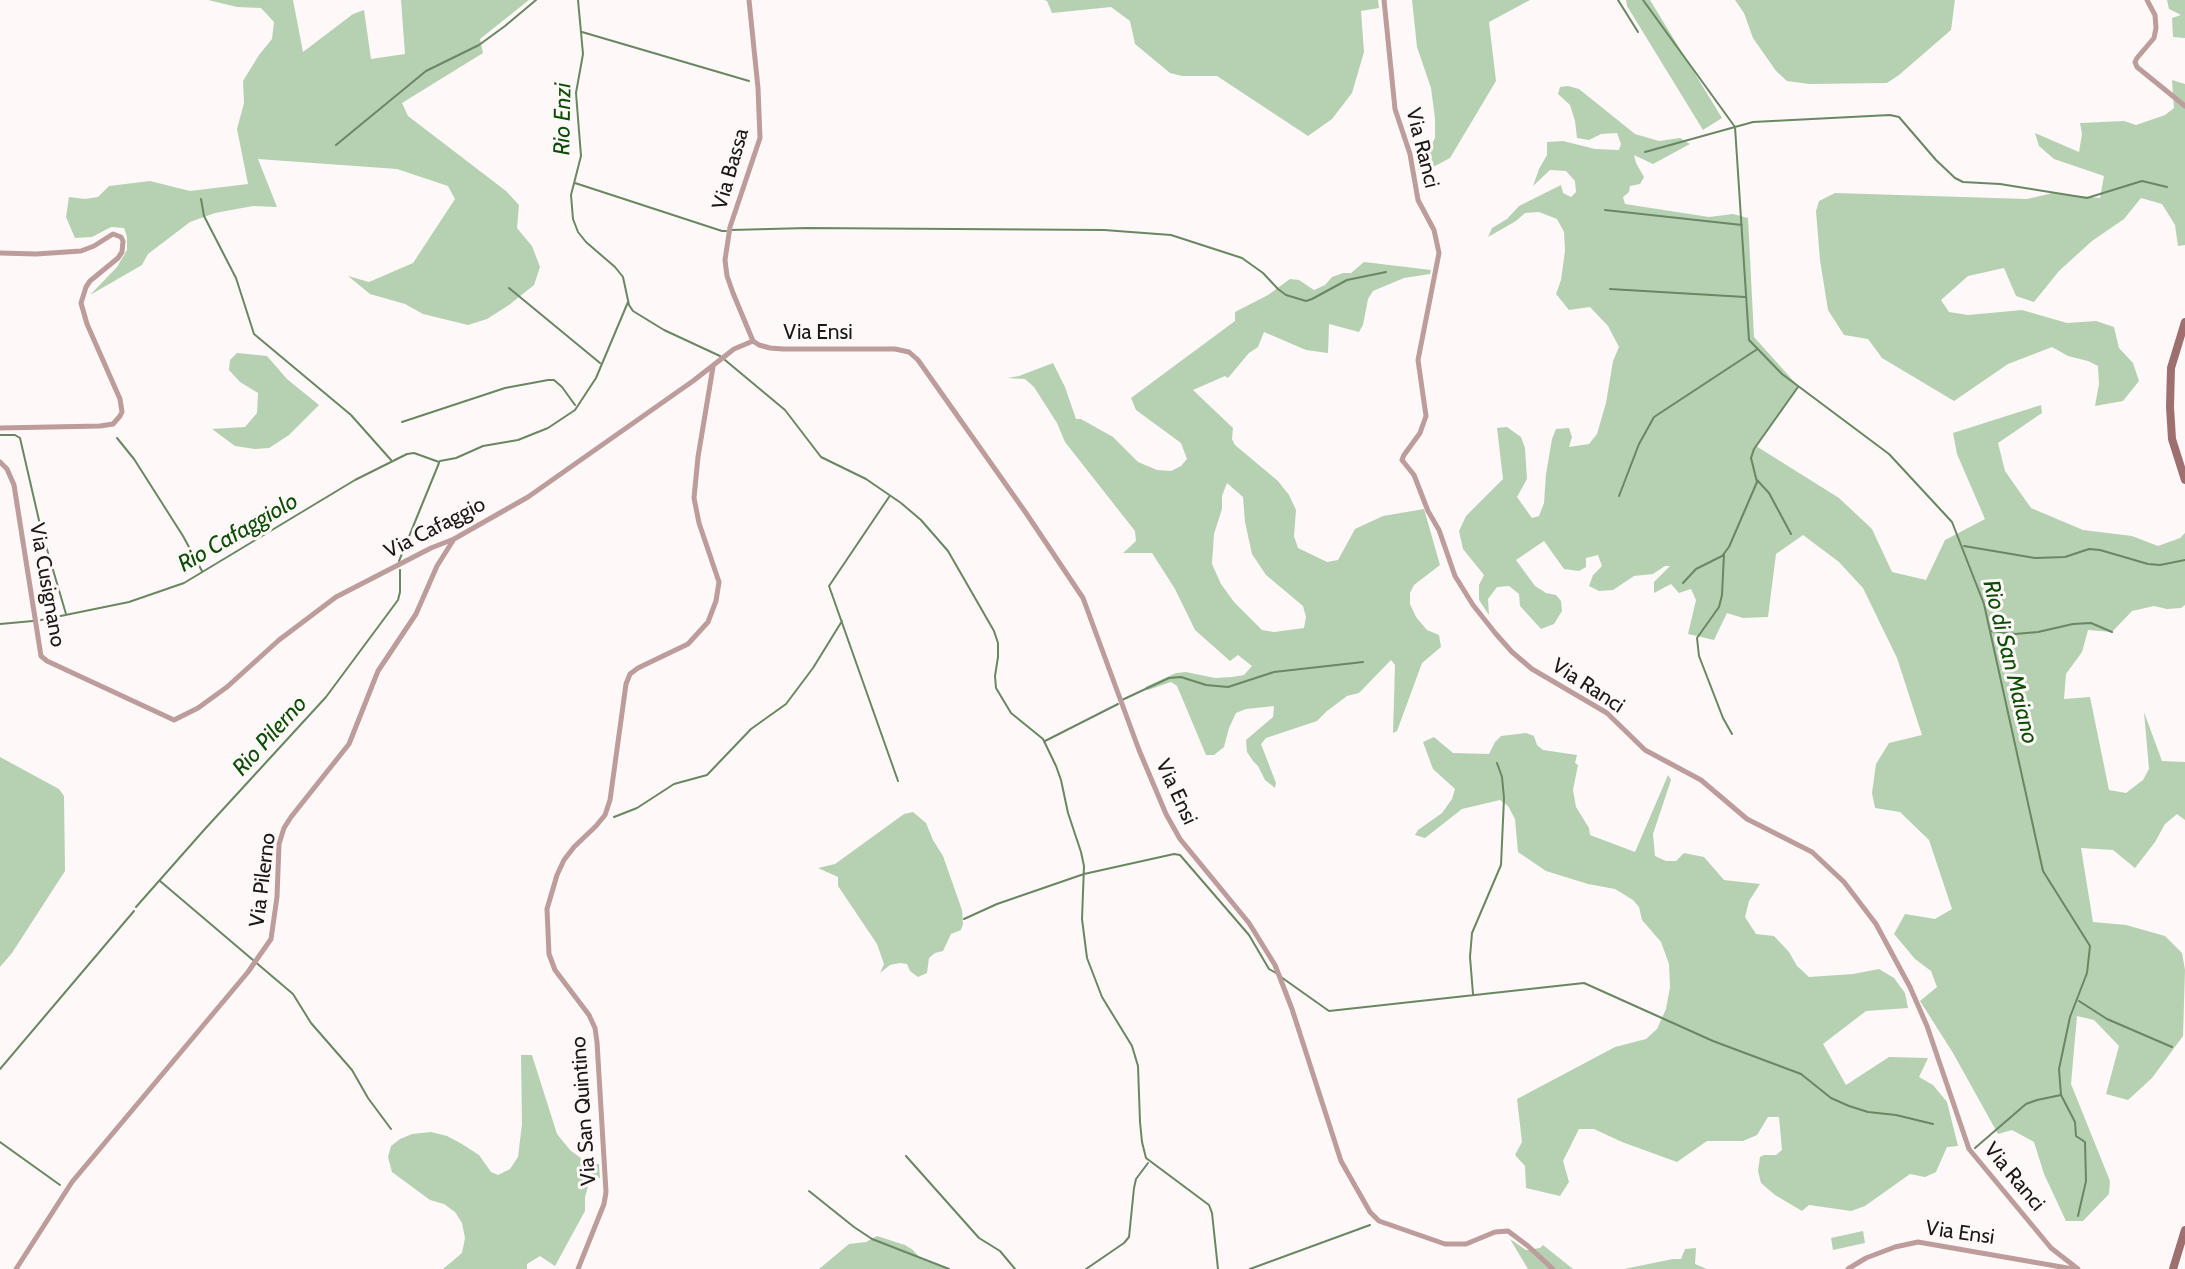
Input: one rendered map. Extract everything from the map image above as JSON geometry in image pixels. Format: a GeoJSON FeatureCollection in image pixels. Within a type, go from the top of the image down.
{"type":"FeatureCollection","features":[{"type":"Feature","properties":{"kind":"street","name":"Via Bassa"},"geometry":{"type":"LineString","coordinates":[[749,0],[760,138],[730,230],[725,260],[727,276],[753,341]]}},
{"type":"Feature","properties":{"kind":"street","name":"Via Ranci"},"geometry":{"type":"LineString","coordinates":[[1384,0],[1395,109],[1410,154],[1418,200],[1434,230],[1439,253],[1418,360],[1426,416],[1420,433],[1402,460],[1413,475],[1439,530],[1455,576],[1496,634],[1532,669],[1607,713],[1645,750],[1701,780],[1748,820],[1812,852],[1844,882],[1876,924],[1910,987],[1927,1026],[1969,1149],[2051,1248],[2075,1269]]}},
{"type":"Feature","properties":{"kind":"street"},"geometry":{"type":"LineString","coordinates":[[2147,0],[2155,15],[2156,28],[2151,43],[2135,62],[2137,67],[2185,106]]}},
{"type":"Feature","properties":{"kind":"street"},"geometry":{"type":"LineString","coordinates":[[0,253],[81,251],[113,234],[121,237],[123,241],[122,253],[90,281],[82,303],[87,324],[120,399],[120,416],[113,424],[100,426],[0,428]]}},
{"type":"Feature","properties":{"kind":"street"},"geometry":{"type":"LineString","coordinates":[[2185,321],[2171,368],[2170,397],[2172,439],[2185,480]]}},
{"type":"Feature","properties":{"kind":"street","name":"Via Ensi"},"geometry":{"type":"LineString","coordinates":[[753,341],[770,348],[783,349],[895,349],[909,352],[918,360],[1083,598],[1150,776],[1180,839],[1260,939],[1281,979],[1341,1161],[1370,1212],[1379,1220],[1445,1244],[1466,1244],[1495,1232],[1508,1231],[1553,1269]]}},
{"type":"Feature","properties":{"kind":"street"},"geometry":{"type":"LineString","coordinates":[[715,365],[727,354],[753,341]]}},
{"type":"Feature","properties":{"kind":"street","name":"Via Cafaggio"},"geometry":{"type":"LineString","coordinates":[[174,720],[198,708],[227,687],[288,633],[337,597],[431,548],[454,539],[528,497],[715,365]]}},
{"type":"Feature","properties":{"kind":"street","name":"Via San Quintino"},"geometry":{"type":"LineString","coordinates":[[578,1269],[604,1204],[606,1192],[597,1042],[589,1015],[555,970],[549,954],[547,909],[564,860],[605,815],[610,800],[626,684],[630,674],[688,644],[708,622],[716,601],[719,582],[699,523],[694,498],[698,457],[715,365]]}},
{"type":"Feature","properties":{"kind":"street","name":"Via Cusignano"},"geometry":{"type":"LineString","coordinates":[[0,462],[7,468],[14,485],[41,656],[47,662],[174,720]]}},
{"type":"Feature","properties":{"kind":"street","name":"Via Pilerno"},"geometry":{"type":"LineString","coordinates":[[16,1269],[72,1182],[255,962],[271,939],[275,922],[279,844],[284,828],[349,744],[378,671],[416,614],[437,566],[454,539]]}},
{"type":"Feature","properties":{"kind":"street"},"geometry":{"type":"LineString","coordinates":[[2173,1269],[2185,1230]]}},
{"type":"Feature","properties":{"kind":"street","name":"Via Ensi"},"geometry":{"type":"LineString","coordinates":[[1848,1269],[1866,1258],[1918,1242],[2075,1269]]}},
{"type":"Feature","properties":{"kind":"green space"},"geometry":{"type":"Polygon","coordinates":[[[208,0],[293,0],[303,52],[353,14],[364,10],[371,59],[405,54],[401,0],[529,0],[480,39],[483,53],[402,103],[408,116],[506,191],[519,205],[517,228],[532,246],[540,267],[534,285],[487,319],[468,325],[423,314],[405,304],[370,294],[348,276],[369,282],[413,263],[455,199],[448,186],[397,169],[258,159],[277,207],[253,206],[215,213],[190,222],[148,254],[142,265],[90,295],[117,267],[127,250],[127,237],[124,228],[111,227],[92,237],[75,238],[66,217],[69,197],[98,197],[109,186],[150,181],[190,191],[248,184],[237,129],[244,103],[243,81],[272,39],[274,22],[261,8],[237,7],[208,0]]]}},
{"type":"Feature","properties":{"kind":"green space"},"geometry":{"type":"Polygon","coordinates":[[[1044,0],[1378,0],[1379,8],[1361,11],[1364,52],[1352,93],[1332,119],[1308,136],[1217,76],[1182,76],[1170,73],[1135,44],[1130,21],[1111,7],[1052,13],[1044,0]]]}},
{"type":"Feature","properties":{"kind":"green space"},"geometry":{"type":"Polygon","coordinates":[[[1412,0],[1530,0],[1489,22],[1496,81],[1450,158],[1435,166],[1418,170],[1435,138],[1435,118],[1431,88],[1417,47],[1412,0]]]}},
{"type":"Feature","properties":{"kind":"green space"},"geometry":{"type":"Polygon","coordinates":[[[1626,0],[1650,0],[1722,118],[1703,130],[1627,6],[1626,0]]]}},
{"type":"Feature","properties":{"kind":"green space"},"geometry":{"type":"Polygon","coordinates":[[[1735,0],[1955,0],[1951,30],[1887,83],[1809,84],[1787,81],[1776,71],[1753,38],[1744,13],[1735,0]]]}},
{"type":"Feature","properties":{"kind":"green space"},"geometry":{"type":"Polygon","coordinates":[[[2167,0],[2185,0],[2185,38],[2173,37],[2172,18],[2181,15],[2169,9],[2167,0]]]}},
{"type":"Feature","properties":{"kind":"green space"},"geometry":{"type":"Polygon","coordinates":[[[2172,80],[2185,84],[2185,245],[2178,246],[2175,225],[2162,204],[2141,198],[2124,219],[2092,241],[2059,271],[2034,302],[2016,296],[2004,268],[1968,276],[1941,300],[1949,312],[1968,315],[2022,310],[2067,323],[2096,321],[2114,327],[2119,348],[2133,363],[2139,381],[2123,401],[2095,406],[2099,384],[2098,366],[2068,356],[2052,347],[2008,364],[1954,401],[1882,358],[1868,339],[1844,335],[1828,310],[1820,260],[1816,211],[1819,201],[1835,193],[2027,199],[2053,193],[2100,198],[2104,176],[2054,159],[2039,146],[2035,133],[2079,152],[2082,134],[2080,123],[2124,121],[2136,125],[2165,115],[2174,108],[2172,80]]]}},
{"type":"Feature","properties":{"kind":"green space"},"geometry":{"type":"Polygon","coordinates":[[[1560,87],[1579,89],[1635,134],[1659,141],[1680,138],[1690,144],[1653,164],[1634,155],[1644,177],[1640,184],[1630,186],[1629,192],[1623,197],[1625,204],[1709,217],[1733,214],[1748,218],[1754,337],[1798,386],[1756,446],[1839,498],[1872,529],[1892,572],[1926,580],[1945,540],[1985,519],[1957,454],[1953,433],[2041,405],[2042,413],[1998,443],[2005,471],[2031,508],[2083,530],[2132,536],[2158,546],[2180,538],[2185,533],[2185,605],[2181,608],[2154,606],[2132,611],[2112,632],[2088,630],[2082,652],[2066,674],[2064,699],[2090,697],[2109,790],[2126,793],[2143,780],[2149,769],[2144,712],[2162,761],[2185,762],[2185,820],[2177,814],[2165,824],[2135,868],[2113,850],[2081,848],[2093,922],[2126,925],[2165,936],[2182,953],[2185,970],[2183,1036],[2152,1078],[2128,1100],[2106,1094],[2119,1046],[2094,1020],[2077,1016],[2071,1084],[2110,1181],[2109,1194],[2083,1221],[2066,1221],[2044,1174],[2034,1142],[2012,1130],[1998,1134],[1953,1053],[1920,1001],[1937,987],[1931,971],[1915,959],[1894,934],[1905,914],[1935,919],[1952,909],[1929,840],[1900,812],[1875,808],[1872,793],[1876,764],[1889,743],[1922,735],[1897,658],[1863,588],[1839,562],[1803,535],[1776,554],[1768,617],[1743,618],[1727,613],[1714,640],[1688,634],[1696,600],[1691,589],[1679,593],[1671,584],[1654,593],[1654,582],[1670,566],[1665,566],[1653,574],[1634,576],[1613,590],[1599,591],[1589,586],[1593,575],[1602,566],[1598,555],[1586,558],[1586,567],[1579,571],[1564,569],[1544,541],[1516,560],[1535,586],[1546,593],[1556,595],[1561,601],[1562,611],[1554,624],[1541,629],[1520,606],[1519,594],[1509,586],[1497,587],[1488,599],[1489,615],[1479,600],[1479,585],[1484,575],[1463,549],[1459,531],[1466,516],[1503,479],[1497,428],[1507,427],[1521,437],[1525,448],[1527,479],[1517,497],[1532,518],[1539,516],[1544,503],[1546,474],[1556,429],[1569,428],[1572,437],[1569,447],[1589,444],[1597,434],[1606,403],[1613,361],[1619,347],[1608,326],[1590,307],[1569,310],[1556,294],[1565,251],[1564,232],[1557,219],[1539,212],[1525,213],[1488,237],[1492,228],[1507,219],[1519,206],[1561,185],[1563,193],[1571,197],[1576,192],[1575,181],[1566,171],[1550,170],[1533,186],[1547,155],[1547,142],[1563,141],[1595,149],[1619,150],[1621,144],[1617,133],[1601,134],[1589,140],[1577,138],[1570,105],[1558,94],[1560,87]]]}},
{"type":"Feature","properties":{"kind":"green space"},"geometry":{"type":"Polygon","coordinates":[[[1364,262],[1431,270],[1430,274],[1404,278],[1373,291],[1368,299],[1359,332],[1329,324],[1328,353],[1306,350],[1264,332],[1258,347],[1249,353],[1228,378],[1225,376],[1193,390],[1233,428],[1232,439],[1235,445],[1278,481],[1289,495],[1296,510],[1294,536],[1298,548],[1327,562],[1338,560],[1355,529],[1383,516],[1424,509],[1440,565],[1414,585],[1410,593],[1410,604],[1427,630],[1439,635],[1441,647],[1422,663],[1397,731],[1393,733],[1395,665],[1391,660],[1359,693],[1347,696],[1317,721],[1266,738],[1261,744],[1276,783],[1275,788],[1265,780],[1247,752],[1246,740],[1273,717],[1274,706],[1246,709],[1236,713],[1224,747],[1214,755],[1206,755],[1177,686],[1171,682],[1148,690],[1145,687],[1176,673],[1186,672],[1215,678],[1232,677],[1244,675],[1252,666],[1238,655],[1230,661],[1195,630],[1175,589],[1152,553],[1123,553],[1136,541],[1135,531],[1065,442],[1057,423],[1034,387],[1025,379],[1007,378],[1053,363],[1076,419],[1081,419],[1113,437],[1138,462],[1157,470],[1171,471],[1187,459],[1181,443],[1136,410],[1131,398],[1235,321],[1235,312],[1268,295],[1290,279],[1299,280],[1314,290],[1325,285],[1332,277],[1351,273],[1364,262]],[[1227,483],[1214,534],[1212,564],[1221,584],[1234,602],[1262,630],[1274,632],[1304,628],[1306,617],[1303,606],[1266,575],[1252,554],[1243,497],[1227,483]]]}},
{"type":"Feature","properties":{"kind":"green space"},"geometry":{"type":"Polygon","coordinates":[[[237,353],[267,356],[287,379],[319,405],[289,435],[269,448],[235,446],[212,429],[245,427],[257,413],[258,393],[240,382],[229,370],[230,360],[237,353]]]}},
{"type":"Feature","properties":{"kind":"green space"},"geometry":{"type":"Polygon","coordinates":[[[1526,733],[1534,736],[1537,745],[1543,750],[1577,755],[1575,763],[1578,765],[1573,790],[1576,807],[1589,828],[1590,835],[1635,852],[1668,775],[1671,780],[1653,834],[1655,856],[1666,861],[1676,861],[1684,853],[1704,857],[1724,880],[1760,884],[1749,901],[1745,917],[1756,934],[1774,936],[1809,977],[1879,969],[1894,978],[1905,993],[1908,1008],[1866,1011],[1823,1044],[1846,1085],[1889,1057],[1928,1058],[1919,1077],[1933,1085],[1947,1102],[1958,1146],[1947,1147],[1936,1172],[1925,1177],[1910,1174],[1865,1206],[1851,1211],[1809,1205],[1802,1211],[1761,1183],[1758,1171],[1760,1157],[1776,1155],[1782,1150],[1779,1117],[1768,1117],[1757,1135],[1743,1141],[1707,1141],[1677,1162],[1594,1129],[1579,1129],[1563,1161],[1569,1182],[1560,1196],[1526,1188],[1525,1166],[1515,1155],[1522,1142],[1517,1099],[1615,1047],[1646,1039],[1657,1029],[1666,1009],[1670,987],[1669,964],[1661,942],[1642,920],[1639,907],[1633,900],[1615,889],[1546,871],[1518,852],[1515,819],[1508,806],[1500,800],[1462,809],[1425,838],[1415,835],[1442,813],[1452,799],[1455,789],[1433,769],[1423,742],[1434,737],[1453,753],[1489,754],[1501,736],[1526,733]]]}},
{"type":"Feature","properties":{"kind":"green space"},"geometry":{"type":"Polygon","coordinates":[[[0,757],[59,789],[64,796],[65,871],[0,967],[0,757]]]}},
{"type":"Feature","properties":{"kind":"green space"},"geometry":{"type":"Polygon","coordinates":[[[913,812],[926,823],[943,856],[962,910],[963,924],[961,930],[951,934],[943,951],[929,958],[927,973],[918,977],[910,971],[907,964],[900,963],[890,965],[880,973],[884,964],[877,944],[838,886],[838,877],[818,868],[835,864],[904,814],[913,812]]]}},
{"type":"Feature","properties":{"kind":"green space"},"geometry":{"type":"Polygon","coordinates":[[[521,1055],[532,1055],[557,1134],[570,1150],[582,1159],[581,1162],[587,1165],[599,1164],[600,1179],[597,1175],[590,1180],[585,1197],[585,1211],[555,1266],[540,1256],[527,1264],[527,1269],[443,1269],[462,1253],[465,1238],[462,1223],[455,1212],[444,1204],[430,1200],[392,1172],[388,1157],[391,1146],[412,1134],[431,1132],[447,1136],[479,1155],[491,1172],[498,1175],[510,1169],[518,1157],[522,1124],[521,1055]]]}},
{"type":"Feature","properties":{"kind":"green space"},"geometry":{"type":"Polygon","coordinates":[[[1863,1231],[1865,1243],[1833,1250],[1831,1238],[1863,1231]]]}},
{"type":"Feature","properties":{"kind":"green space"},"geometry":{"type":"Polygon","coordinates":[[[877,1236],[905,1245],[921,1259],[949,1269],[819,1269],[849,1244],[866,1242],[877,1236]]]}},
{"type":"Feature","properties":{"kind":"green space"},"geometry":{"type":"Polygon","coordinates":[[[1510,1239],[1526,1250],[1543,1245],[1573,1269],[1528,1269],[1510,1239]]]}},
{"type":"Feature","properties":{"kind":"green space"},"geometry":{"type":"Polygon","coordinates":[[[1696,1248],[1695,1264],[1707,1269],[1624,1269],[1681,1259],[1685,1249],[1696,1248]]]}},
{"type":"Feature","properties":{"kind":"waterway"},"geometry":{"type":"LineString","coordinates":[[336,145],[426,71],[479,45],[536,0]]}},
{"type":"Feature","properties":{"kind":"waterway","name":"Rio Enzi"},"geometry":{"type":"LineString","coordinates":[[578,0],[583,54],[576,93],[581,156],[571,195],[573,219],[578,232],[623,277],[629,305],[633,311],[664,330],[720,356]]}},
{"type":"Feature","properties":{"kind":"waterway"},"geometry":{"type":"LineString","coordinates":[[1618,0],[1638,32]]}},
{"type":"Feature","properties":{"kind":"waterway","name":"Rio di San Maiano"},"geometry":{"type":"LineString","coordinates":[[1643,0],[1735,127],[1749,340],[1782,374],[1889,454],[1952,522],[1984,604],[2043,871],[2090,946],[2087,973],[2070,1017],[2059,1069],[2061,1095],[2075,1122],[2076,1136],[2085,1142],[2086,1181],[2078,1216]]}},
{"type":"Feature","properties":{"kind":"waterway"},"geometry":{"type":"LineString","coordinates":[[582,32],[749,81]]}},
{"type":"Feature","properties":{"kind":"waterway"},"geometry":{"type":"LineString","coordinates":[[1645,152],[1753,122],[1890,115],[1899,117],[1936,160],[1963,182],[2000,184],[2087,198],[2142,181],[2167,187]]}},
{"type":"Feature","properties":{"kind":"waterway"},"geometry":{"type":"LineString","coordinates":[[575,183],[726,231]]}},
{"type":"Feature","properties":{"kind":"waterway"},"geometry":{"type":"LineString","coordinates":[[201,199],[204,216],[236,278],[254,334],[351,415],[391,460]]}},
{"type":"Feature","properties":{"kind":"waterway"},"geometry":{"type":"LineString","coordinates":[[1605,210],[1742,225]]}},
{"type":"Feature","properties":{"kind":"waterway"},"geometry":{"type":"LineString","coordinates":[[731,230],[1104,230],[1171,235],[1242,258],[1286,295],[1306,301],[1347,280],[1386,272]]}},
{"type":"Feature","properties":{"kind":"waterway"},"geometry":{"type":"LineString","coordinates":[[509,288],[600,363]]}},
{"type":"Feature","properties":{"kind":"waterway"},"geometry":{"type":"LineString","coordinates":[[1610,289],[1745,297]]}},
{"type":"Feature","properties":{"kind":"waterway","name":"Rio Pilerno"},"geometry":{"type":"LineString","coordinates":[[440,461],[456,458],[483,446],[518,440],[548,428],[575,410],[596,378],[628,302]]}},
{"type":"Feature","properties":{"kind":"waterway"},"geometry":{"type":"LineString","coordinates":[[1619,496],[1639,444],[1654,417],[1756,350]]}},
{"type":"Feature","properties":{"kind":"waterway"},"geometry":{"type":"LineString","coordinates":[[725,360],[785,410],[821,457],[866,479],[921,520],[948,551],[994,631],[998,643],[996,688],[1011,713],[1043,739],[1061,780],[1084,866],[1082,919],[1087,958],[1102,997],[1132,1046],[1138,1066],[1140,1122],[1146,1158],[1209,1205],[1218,1269]]}},
{"type":"Feature","properties":{"kind":"waterway"},"geometry":{"type":"LineString","coordinates":[[402,422],[505,388],[548,380],[554,380],[562,387],[575,405]]}},
{"type":"Feature","properties":{"kind":"waterway"},"geometry":{"type":"LineString","coordinates":[[1683,583],[1696,569],[1722,556],[1729,547],[1757,482],[1751,458],[1754,449],[1798,387]]}},
{"type":"Feature","properties":{"kind":"waterway"},"geometry":{"type":"LineString","coordinates":[[0,435],[15,435],[20,438],[41,529],[66,614]]}},
{"type":"Feature","properties":{"kind":"waterway"},"geometry":{"type":"LineString","coordinates":[[117,438],[134,459],[202,571]]}},
{"type":"Feature","properties":{"kind":"waterway","name":"Rio Cafaggiolo"},"geometry":{"type":"LineString","coordinates":[[41,620],[129,602],[184,583],[355,480],[407,454],[414,453],[439,462]]}},
{"type":"Feature","properties":{"kind":"waterway","name":"Rio Pilerno"},"geometry":{"type":"LineString","coordinates":[[399,561],[439,463]]}},
{"type":"Feature","properties":{"kind":"waterway"},"geometry":{"type":"LineString","coordinates":[[1757,480],[1769,493],[1791,534]]}},
{"type":"Feature","properties":{"kind":"waterway"},"geometry":{"type":"LineString","coordinates":[[889,497],[829,586],[898,781]]}},
{"type":"Feature","properties":{"kind":"waterway"},"geometry":{"type":"LineString","coordinates":[[1964,546],[2035,558],[2065,557],[2089,549],[2148,564],[2160,565],[2185,560]]}},
{"type":"Feature","properties":{"kind":"waterway"},"geometry":{"type":"LineString","coordinates":[[1724,554],[1719,607],[1697,638],[1699,656],[1732,734]]}},
{"type":"Feature","properties":{"kind":"waterway","name":"Rio Pilerno"},"geometry":{"type":"LineString","coordinates":[[136,907],[326,697],[398,600],[400,570]]}},
{"type":"Feature","properties":{"kind":"waterway","name":"Rio Cafaggiolo"},"geometry":{"type":"LineString","coordinates":[[0,624],[33,621]]}},
{"type":"Feature","properties":{"kind":"waterway"},"geometry":{"type":"LineString","coordinates":[[614,817],[637,808],[674,784],[707,775],[751,729],[786,704],[813,668],[842,621]]}},
{"type":"Feature","properties":{"kind":"waterway"},"geometry":{"type":"LineString","coordinates":[[1990,631],[2015,634],[2091,623],[2112,632]]}},
{"type":"Feature","properties":{"kind":"waterway"},"geometry":{"type":"LineString","coordinates":[[1122,700],[1169,678],[1181,677],[1206,685],[1228,687],[1274,672],[1363,662]]}},
{"type":"Feature","properties":{"kind":"waterway"},"geometry":{"type":"LineString","coordinates":[[1045,741],[1118,704]]}},
{"type":"Feature","properties":{"kind":"waterway"},"geometry":{"type":"LineString","coordinates":[[1473,994],[1470,957],[1472,933],[1501,865],[1504,798],[1502,777],[1497,763]]}},
{"type":"Feature","properties":{"kind":"waterway"},"geometry":{"type":"LineString","coordinates":[[964,919],[997,904],[1084,874],[1174,854],[1180,855],[1249,935],[1269,969],[1276,973]]}},
{"type":"Feature","properties":{"kind":"waterway"},"geometry":{"type":"LineString","coordinates":[[160,881],[293,994],[311,1023],[352,1070],[391,1129]]}},
{"type":"Feature","properties":{"kind":"waterway","name":"Rio Pilerno"},"geometry":{"type":"LineString","coordinates":[[0,1069],[134,911]]}},
{"type":"Feature","properties":{"kind":"waterway"},"geometry":{"type":"LineString","coordinates":[[1281,977],[1329,1011],[1584,983],[1713,1041],[1801,1074],[1831,1098],[1849,1106],[1933,1124]]}},
{"type":"Feature","properties":{"kind":"waterway"},"geometry":{"type":"LineString","coordinates":[[2079,1001],[2107,1019],[2172,1047]]}},
{"type":"Feature","properties":{"kind":"waterway"},"geometry":{"type":"LineString","coordinates":[[1975,1148],[2026,1104],[2061,1095]]}},
{"type":"Feature","properties":{"kind":"waterway"},"geometry":{"type":"LineString","coordinates":[[0,1142],[60,1185]]}},
{"type":"Feature","properties":{"kind":"waterway"},"geometry":{"type":"LineString","coordinates":[[906,1156],[979,1238],[1000,1251],[1015,1269]]}},
{"type":"Feature","properties":{"kind":"waterway"},"geometry":{"type":"LineString","coordinates":[[1086,1269],[1129,1237],[1136,1179],[1148,1163]]}},
{"type":"Feature","properties":{"kind":"waterway"},"geometry":{"type":"LineString","coordinates":[[809,1191],[872,1239],[949,1269]]}},
{"type":"Feature","properties":{"kind":"waterway"},"geometry":{"type":"LineString","coordinates":[[1250,1269],[1370,1225]]}}]}
